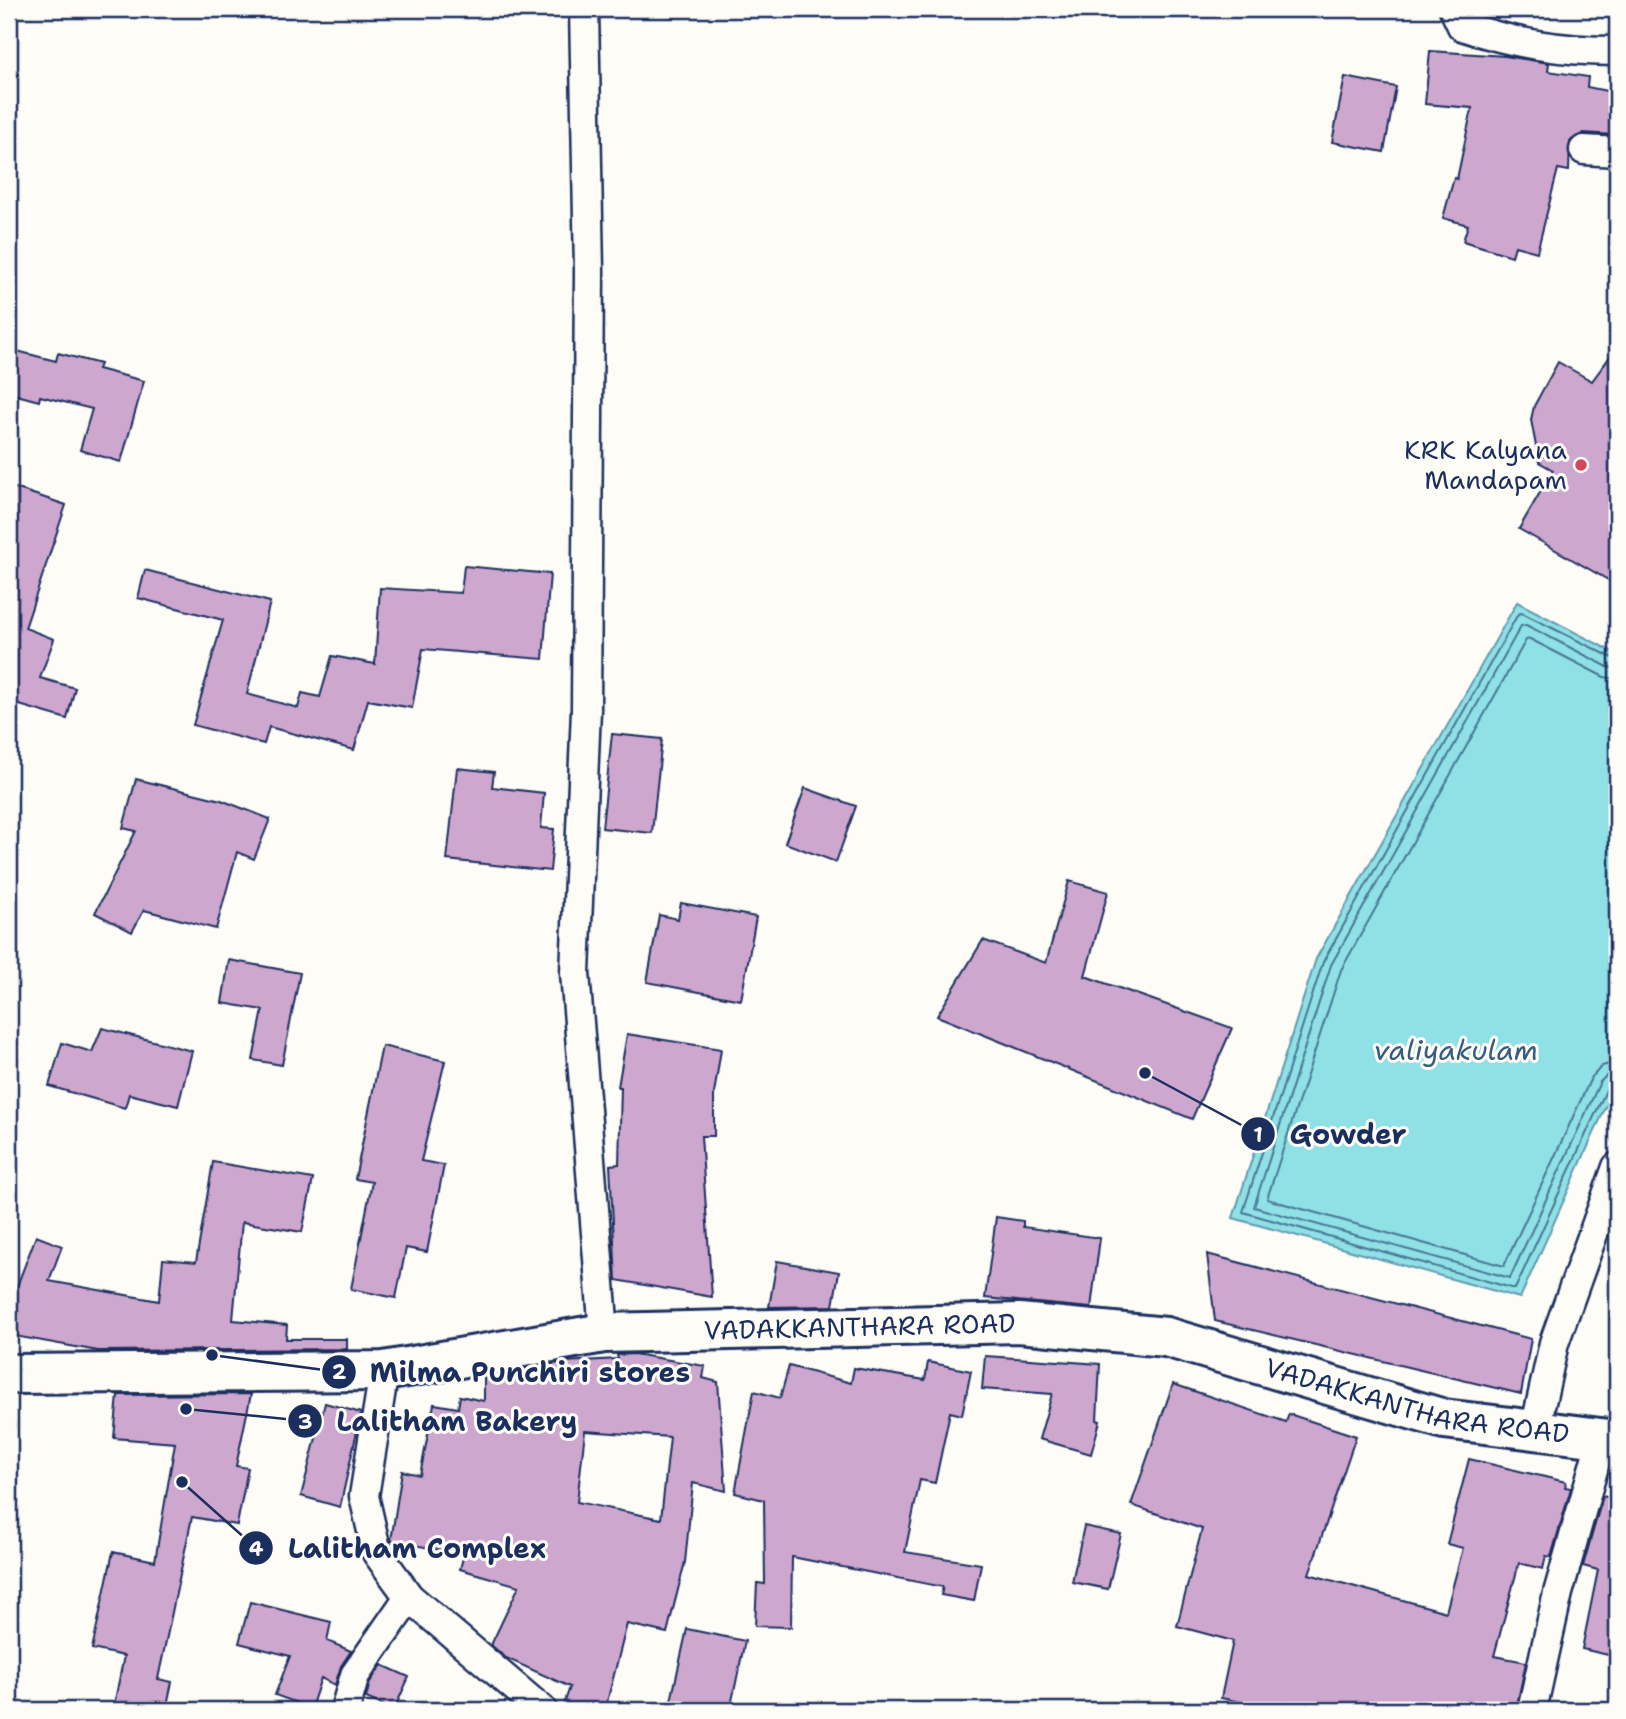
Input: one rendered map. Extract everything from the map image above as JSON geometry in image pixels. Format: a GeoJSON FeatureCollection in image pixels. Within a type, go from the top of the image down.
{"type":"FeatureCollection","features":[{"type":"Feature","properties":{"kind":"street"},"geometry":{"type":"LineString","coordinates":[[584,9],[589,271],[586,696],[575,973],[604,1333]]}},
{"type":"Feature","properties":{"kind":"street"},"geometry":{"type":"LineString","coordinates":[[1454,9],[1462,26],[1496,38],[1562,51],[1617,51]]}},
{"type":"Feature","properties":{"kind":"street"},"geometry":{"type":"LineString","coordinates":[[1584,150],[1617,152]]}},
{"type":"Feature","properties":{"kind":"street"},"geometry":{"type":"LineString","coordinates":[[1535,1430],[1554,1343],[1617,1167]]}},
{"type":"Feature","properties":{"kind":"street","name":"VADAKKANTHARA ROAD"},"geometry":{"type":"LineString","coordinates":[[9,1374],[384,1371],[604,1333],[1019,1322],[1166,1337],[1444,1419],[1609,1439]]}},
{"type":"Feature","properties":{"kind":"street"},"geometry":{"type":"LineString","coordinates":[[384,1371],[364,1496],[377,1553],[409,1597],[542,1710]]}},
{"type":"Feature","properties":{"kind":"street"},"geometry":{"type":"LineString","coordinates":[[1532,1710],[1558,1593],[1609,1439]]}},
{"type":"Feature","properties":{"kind":"street"},"geometry":{"type":"LineString","coordinates":[[345,1710],[355,1675],[409,1597]]}},
{"type":"Feature","properties":{"kind":"water","name":"valiyakulam"},"geometry":{"type":"Polygon","coordinates":[[[1517,602],[1617,654],[1617,1082],[1520,1298],[1233,1218],[1316,959],[1517,602]]]}},
{"type":"Feature","properties":{"kind":"building"},"geometry":{"type":"Polygon","coordinates":[[[1430,51],[1505,56],[1549,63],[1548,71],[1588,77],[1587,87],[1617,93],[1615,135],[1584,133],[1570,141],[1569,171],[1558,169],[1537,252],[1515,246],[1512,256],[1463,241],[1468,225],[1443,218],[1454,178],[1457,179],[1472,108],[1425,104],[1430,51]]]}},
{"type":"Feature","properties":{"kind":"building"},"geometry":{"type":"Polygon","coordinates":[[[1345,77],[1396,87],[1384,152],[1332,142],[1345,77]]]}},
{"type":"Feature","properties":{"kind":"building","name":"KRK Kalyana Mandapam"},"geometry":{"type":"Polygon","coordinates":[[[1617,347],[1617,585],[1519,529],[1553,470],[1539,462],[1531,420],[1534,406],[1558,362],[1592,381],[1617,347]]]}},
{"type":"Feature","properties":{"kind":"building"},"geometry":{"type":"Polygon","coordinates":[[[9,349],[56,361],[58,353],[100,364],[98,369],[144,381],[121,462],[80,450],[92,409],[40,396],[39,401],[9,393],[9,349]]]}},
{"type":"Feature","properties":{"kind":"building"},"geometry":{"type":"Polygon","coordinates":[[[9,486],[66,505],[25,628],[54,639],[40,678],[75,688],[67,719],[9,702],[9,486]]]}},
{"type":"Feature","properties":{"kind":"building"},"geometry":{"type":"Polygon","coordinates":[[[464,566],[550,574],[543,659],[423,649],[412,708],[368,700],[354,750],[269,727],[264,744],[193,725],[223,620],[138,598],[145,570],[270,602],[247,694],[298,708],[302,693],[320,697],[332,656],[375,664],[380,588],[461,593],[464,566]]]}},
{"type":"Feature","properties":{"kind":"building"},"geometry":{"type":"Polygon","coordinates":[[[612,734],[662,739],[652,833],[602,828],[612,734]]]}},
{"type":"Feature","properties":{"kind":"building"},"geometry":{"type":"Polygon","coordinates":[[[457,768],[494,772],[492,787],[544,793],[541,828],[554,829],[550,871],[447,860],[457,768]]]}},
{"type":"Feature","properties":{"kind":"building"},"geometry":{"type":"Polygon","coordinates":[[[136,779],[221,800],[270,819],[254,859],[237,852],[216,929],[144,910],[132,932],[95,913],[136,831],[123,828],[136,779]]]}},
{"type":"Feature","properties":{"kind":"building"},"geometry":{"type":"Polygon","coordinates":[[[805,788],[856,806],[836,862],[785,843],[805,788]]]}},
{"type":"Feature","properties":{"kind":"building"},"geometry":{"type":"Polygon","coordinates":[[[1069,881],[1108,892],[1085,976],[1232,1028],[1192,1119],[937,1016],[983,940],[1046,963],[1069,881]]]}},
{"type":"Feature","properties":{"kind":"building"},"geometry":{"type":"Polygon","coordinates":[[[681,903],[756,917],[741,1000],[647,982],[659,915],[678,919],[681,903]]]}},
{"type":"Feature","properties":{"kind":"building"},"geometry":{"type":"Polygon","coordinates":[[[229,960],[300,973],[282,1065],[253,1060],[263,1010],[222,1003],[229,960]]]}},
{"type":"Feature","properties":{"kind":"building"},"geometry":{"type":"Polygon","coordinates":[[[102,1028],[192,1051],[178,1106],[129,1094],[125,1108],[49,1086],[62,1043],[92,1052],[102,1028]]]}},
{"type":"Feature","properties":{"kind":"building"},"geometry":{"type":"Polygon","coordinates":[[[627,1034],[721,1049],[714,1094],[714,1136],[701,1136],[712,1297],[616,1280],[610,1165],[619,1164],[621,1087],[618,1087],[627,1034]]]}},
{"type":"Feature","properties":{"kind":"building"},"geometry":{"type":"Polygon","coordinates":[[[382,1046],[445,1061],[421,1161],[444,1165],[427,1252],[406,1248],[396,1298],[351,1289],[372,1182],[355,1179],[382,1046]]]}},
{"type":"Feature","properties":{"kind":"building"},"geometry":{"type":"Polygon","coordinates":[[[213,1162],[313,1179],[302,1232],[242,1222],[233,1320],[287,1325],[286,1339],[347,1339],[347,1349],[98,1351],[9,1335],[9,1307],[36,1236],[62,1246],[49,1281],[159,1301],[163,1259],[196,1262],[213,1162]]]}},
{"type":"Feature","properties":{"kind":"building"},"geometry":{"type":"Polygon","coordinates":[[[996,1217],[1023,1221],[1023,1227],[1100,1238],[1091,1308],[985,1298],[996,1217]]]}},
{"type":"Feature","properties":{"kind":"building"},"geometry":{"type":"Polygon","coordinates":[[[1207,1254],[1531,1339],[1521,1394],[1215,1321],[1207,1254]]]}},
{"type":"Feature","properties":{"kind":"building"},"geometry":{"type":"Polygon","coordinates":[[[777,1261],[839,1272],[833,1306],[769,1307],[777,1261]]]}},
{"type":"Feature","properties":{"kind":"building"},"geometry":{"type":"Polygon","coordinates":[[[634,1354],[705,1366],[703,1378],[718,1382],[726,1491],[693,1483],[685,1562],[667,1633],[627,1624],[605,1710],[562,1710],[570,1687],[506,1658],[491,1645],[519,1586],[460,1569],[464,1554],[391,1541],[402,1471],[420,1475],[434,1404],[458,1408],[460,1396],[484,1401],[484,1376],[564,1362],[618,1359],[617,1355],[634,1354]],[[585,1431],[577,1502],[661,1519],[670,1437],[585,1431]]]}},
{"type":"Feature","properties":{"kind":"building"},"geometry":{"type":"Polygon","coordinates":[[[985,1356],[1100,1364],[1097,1420],[1100,1421],[1091,1454],[1039,1439],[1052,1394],[982,1389],[985,1356]]]}},
{"type":"Feature","properties":{"kind":"building"},"geometry":{"type":"Polygon","coordinates":[[[928,1362],[971,1371],[962,1415],[950,1412],[935,1483],[920,1480],[905,1552],[981,1564],[974,1601],[941,1595],[943,1587],[792,1557],[791,1627],[755,1626],[757,1583],[765,1584],[764,1500],[735,1493],[754,1391],[780,1398],[789,1366],[851,1383],[854,1368],[925,1380],[928,1362]]]}},
{"type":"Feature","properties":{"kind":"building"},"geometry":{"type":"Polygon","coordinates":[[[1173,1384],[1286,1422],[1289,1414],[1356,1436],[1309,1574],[1446,1612],[1463,1548],[1447,1544],[1469,1459],[1566,1482],[1565,1487],[1571,1488],[1551,1557],[1546,1556],[1543,1569],[1519,1563],[1494,1656],[1526,1662],[1516,1710],[1280,1710],[1221,1698],[1233,1641],[1177,1626],[1202,1529],[1131,1505],[1173,1384]]]}},
{"type":"Feature","properties":{"kind":"building"},"geometry":{"type":"Polygon","coordinates":[[[251,1394],[236,1466],[248,1468],[237,1525],[192,1517],[158,1679],[172,1682],[166,1710],[113,1710],[124,1656],[92,1649],[113,1552],[155,1561],[175,1443],[114,1438],[118,1395],[251,1394]]]}},
{"type":"Feature","properties":{"kind":"building"},"geometry":{"type":"Polygon","coordinates":[[[325,1403],[361,1413],[340,1507],[301,1496],[325,1403]]]}},
{"type":"Feature","properties":{"kind":"building"},"geometry":{"type":"Polygon","coordinates":[[[1603,1496],[1617,1500],[1617,1657],[1582,1649],[1598,1570],[1583,1566],[1603,1496]]]}},
{"type":"Feature","properties":{"kind":"building"},"geometry":{"type":"Polygon","coordinates":[[[1084,1526],[1121,1534],[1108,1589],[1072,1582],[1084,1526]]]}},
{"type":"Feature","properties":{"kind":"building"},"geometry":{"type":"Polygon","coordinates":[[[250,1602],[331,1622],[327,1641],[351,1651],[341,1666],[335,1685],[321,1678],[311,1708],[275,1695],[290,1656],[239,1643],[250,1602]]]}},
{"type":"Feature","properties":{"kind":"building"},"geometry":{"type":"Polygon","coordinates":[[[687,1629],[745,1641],[730,1710],[669,1710],[687,1629]]]}},
{"type":"Feature","properties":{"kind":"building"},"geometry":{"type":"Polygon","coordinates":[[[382,1665],[409,1677],[394,1710],[366,1698],[370,1682],[382,1665]]]}},
{"type":"Feature","properties":{"kind":"place","name":"KRK Kalyana Mandapam"},"geometry":{"type":"Point","coordinates":[1581,465]}},
{"type":"Feature","properties":{"kind":"place","name":"Gowder"},"geometry":{"type":"Point","coordinates":[1145,1073]}},
{"type":"Feature","properties":{"kind":"place","name":"Milma Punchiri stores"},"geometry":{"type":"Point","coordinates":[212,1355]}},
{"type":"Feature","properties":{"kind":"place","name":"Lalitham Bakery"},"geometry":{"type":"Point","coordinates":[186,1409]}},
{"type":"Feature","properties":{"kind":"place","name":"Lalitham Complex"},"geometry":{"type":"Point","coordinates":[182,1482]}}]}
